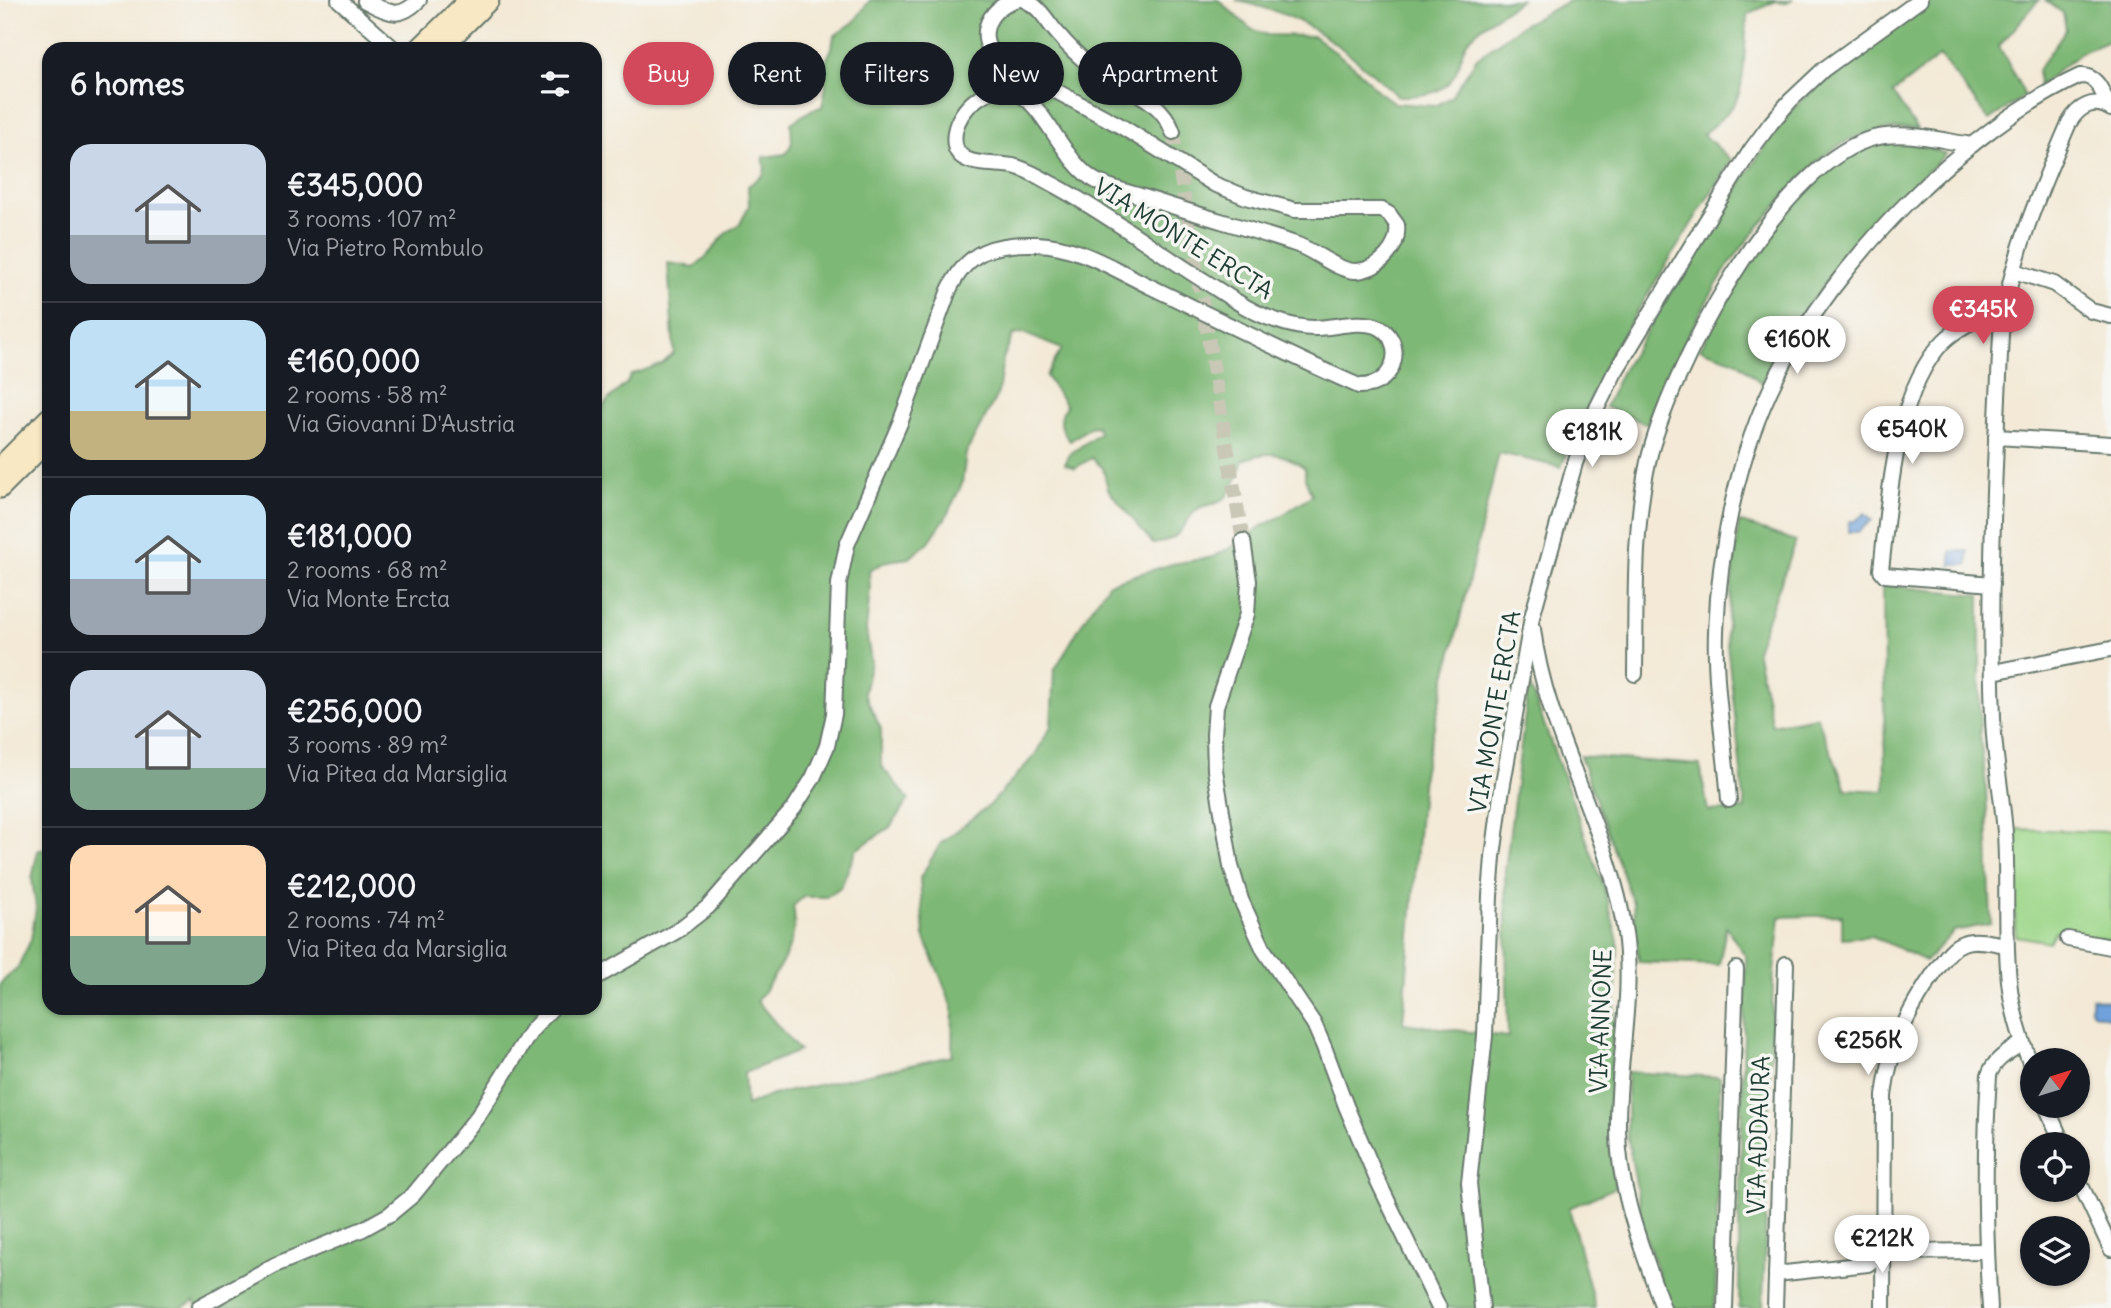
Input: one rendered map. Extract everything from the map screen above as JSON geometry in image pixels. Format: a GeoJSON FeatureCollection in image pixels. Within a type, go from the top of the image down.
{"type":"FeatureCollection","features":[{"type":"Feature","properties":{"kind":"street"},"geometry":{"type":"LineString","coordinates":[[339,0],[386,42]]}},
{"type":"Feature","properties":{"kind":"street"},"geometry":{"type":"LineString","coordinates":[[365,1],[393,14],[409,10],[419,0]]}},
{"type":"Feature","properties":{"kind":"street"},"geometry":{"type":"LineString","coordinates":[[426,42],[469,0]]}},
{"type":"Feature","properties":{"kind":"street"},"geometry":{"type":"LineString","coordinates":[[447,42],[489,0]]}},
{"type":"Feature","properties":{"kind":"street","name":"VIA MONTE ERCTA"},"geometry":{"type":"LineString","coordinates":[[602,974],[677,931],[708,907],[794,808],[813,778],[827,746],[834,714],[839,584],[847,545],[900,423],[956,276],[970,259],[992,248],[1038,244],[1061,248],[1093,259],[1276,349],[1359,386],[1370,386],[1381,381],[1389,374],[1393,365],[1395,352],[1392,343],[1385,332],[1376,326],[1311,328],[1275,320],[1238,303],[1073,195],[1031,172],[1014,166],[971,162],[959,154],[954,142],[961,117],[978,98],[990,92],[1008,90],[1016,92],[1030,103],[1068,156],[1097,181],[1305,247],[1343,269],[1354,271],[1375,264],[1390,252],[1395,244],[1397,225],[1389,214],[1382,210],[1295,210],[1245,197],[1214,184],[1119,125],[1000,61],[988,50],[986,30],[1003,5],[1016,0]]}},
{"type":"Feature","properties":{"kind":"street"},"geometry":{"type":"LineString","coordinates":[[1024,0],[1034,4],[1067,44],[1101,74],[1154,103],[1164,112],[1173,132]]}},
{"type":"Feature","properties":{"kind":"street","name":"VIA MONTE ERCTA"},"geometry":{"type":"LineString","coordinates":[[1482,1308],[1469,1183],[1485,1036],[1493,857],[1532,617],[1575,463],[1597,408],[1631,345],[1751,150],[1790,101],[1824,69],[1920,0]]}},
{"type":"Feature","properties":{"kind":"street"},"geometry":{"type":"LineString","coordinates":[[1729,800],[1716,633],[1725,539],[1747,450],[1776,379],[1799,336],[1835,285],[1917,192],[1945,166],[2014,114],[2080,76],[2089,75],[2097,82],[2111,109]]}},
{"type":"Feature","properties":{"kind":"street"},"geometry":{"type":"LineString","coordinates":[[2024,1048],[2009,984],[2005,831],[1994,746],[1992,584],[1996,437],[2004,306],[2043,184],[2069,123],[2086,105],[2104,104],[2111,109]]}},
{"type":"Feature","properties":{"kind":"street"},"geometry":{"type":"LineString","coordinates":[[1635,674],[1637,550],[1641,504],[1649,461],[1661,416],[1679,375],[1698,335],[1734,274],[1767,227],[1802,186],[1838,154],[1867,140],[1896,134],[1972,145]]}},
{"type":"Feature","properties":{"kind":"street"},"geometry":{"type":"LineString","coordinates":[[2014,271],[2054,284],[2091,311],[2111,316]]}},
{"type":"Feature","properties":{"kind":"street"},"geometry":{"type":"LineString","coordinates":[[1992,584],[1885,575],[1881,570],[1897,448],[1912,394],[1932,355],[1945,340],[1961,328],[2004,306]]}},
{"type":"Feature","properties":{"kind":"street"},"geometry":{"type":"LineString","coordinates":[[0,467],[42,425]]}},
{"type":"Feature","properties":{"kind":"street"},"geometry":{"type":"LineString","coordinates":[[1996,437],[2111,444]]}},
{"type":"Feature","properties":{"kind":"street"},"geometry":{"type":"LineString","coordinates":[[0,488],[42,446]]}},
{"type":"Feature","properties":{"kind":"street"},"geometry":{"type":"LineString","coordinates":[[1244,541],[1249,581],[1247,614],[1216,706],[1214,735],[1215,770],[1231,866],[1241,900],[1264,950],[1314,1024],[1376,1177],[1439,1308]]}},
{"type":"Feature","properties":{"kind":"street","name":"VIA ANNONE"},"geometry":{"type":"LineString","coordinates":[[1532,617],[1537,662],[1545,691],[1593,821],[1619,902],[1626,935],[1628,988],[1618,1129],[1622,1171],[1637,1234],[1663,1308]]}},
{"type":"Feature","properties":{"kind":"street"},"geometry":{"type":"LineString","coordinates":[[1993,672],[2111,649]]}},
{"type":"Feature","properties":{"kind":"street"},"geometry":{"type":"LineString","coordinates":[[2068,939],[2111,947]]}},
{"type":"Feature","properties":{"kind":"street"},"geometry":{"type":"LineString","coordinates":[[1883,1308],[1886,1069],[1898,1035],[1917,997],[1953,949],[1964,942],[1975,941],[2006,945]]}},
{"type":"Feature","properties":{"kind":"street","name":"VIA ADDAURA"},"geometry":{"type":"LineString","coordinates":[[1775,1308],[1786,964]]}},
{"type":"Feature","properties":{"kind":"street"},"geometry":{"type":"LineString","coordinates":[[1725,1308],[1736,969]]}},
{"type":"Feature","properties":{"kind":"street"},"geometry":{"type":"LineString","coordinates":[[199,1307],[282,1261],[363,1229],[390,1214],[413,1195],[478,1116],[531,1031],[546,1015]]}},
{"type":"Feature","properties":{"kind":"street"},"geometry":{"type":"LineString","coordinates":[[1990,1308],[1986,1251],[1989,1075],[1997,1060],[2022,1043]]}},
{"type":"Feature","properties":{"kind":"street"},"geometry":{"type":"LineString","coordinates":[[2089,1202],[2111,1249]]}},
{"type":"Feature","properties":{"kind":"street"},"geometry":{"type":"LineString","coordinates":[[1776,1274],[1868,1264],[1882,1252],[1986,1251]]}},
{"type":"Feature","properties":{"kind":"green space"},"geometry":{"type":"Polygon","coordinates":[[[870,0],[1218,0],[1251,29],[1267,35],[1314,36],[1355,67],[1380,93],[1395,103],[1435,106],[1451,97],[1477,58],[1522,25],[1571,0],[1793,0],[1786,3],[1776,1],[1748,14],[1743,76],[1737,99],[1726,114],[1703,134],[1731,160],[1612,352],[1561,467],[1499,453],[1423,774],[1403,1023],[1508,1037],[1505,871],[1529,683],[1604,887],[1618,941],[1608,1130],[1615,1188],[1569,1208],[1595,1308],[198,1308],[194,1301],[181,1308],[0,1308],[0,984],[18,967],[31,940],[36,908],[32,879],[38,850],[42,850],[42,1015],[602,1015],[602,408],[627,383],[631,375],[662,364],[674,353],[668,263],[694,267],[727,232],[740,224],[749,206],[748,186],[763,175],[763,157],[786,154],[792,143],[791,123],[813,109],[826,105],[826,61],[834,36],[854,22],[870,0]],[[1023,333],[1013,335],[1003,359],[998,393],[966,453],[962,484],[946,517],[928,543],[909,558],[887,561],[869,570],[866,630],[871,662],[864,693],[881,729],[881,766],[909,799],[890,827],[856,850],[841,887],[826,897],[803,897],[793,906],[795,919],[790,944],[779,968],[757,1001],[799,1051],[744,1073],[746,1106],[772,1095],[952,1056],[953,1008],[924,936],[920,878],[941,843],[990,805],[1035,755],[1051,726],[1054,671],[1085,618],[1109,583],[1172,564],[1213,557],[1243,541],[1260,527],[1312,495],[1305,478],[1305,468],[1275,454],[1252,457],[1243,460],[1235,484],[1224,499],[1197,509],[1174,537],[1153,544],[1108,489],[1103,468],[1092,458],[1075,468],[1065,464],[1070,454],[1099,433],[1097,426],[1090,427],[1070,441],[1061,424],[1066,406],[1046,376],[1062,349],[1023,333]]]}},
{"type":"Feature","properties":{"kind":"green space"},"geometry":{"type":"Polygon","coordinates":[[[1236,0],[1521,0],[1469,39],[1455,74],[1443,88],[1427,94],[1398,96],[1360,62],[1303,23],[1269,9],[1236,0]]]}},
{"type":"Feature","properties":{"kind":"green space"},"geometry":{"type":"Polygon","coordinates":[[[1934,0],[2039,0],[1999,46],[2025,96],[1989,120],[1940,56],[1893,93],[1917,129],[1874,132],[1835,148],[1809,170],[1746,242],[1703,308],[1647,424],[1605,407],[1622,371],[1783,119],[1810,93],[1934,0]]]}},
{"type":"Feature","properties":{"kind":"green space"},"geometry":{"type":"Polygon","coordinates":[[[2045,0],[2111,0],[2111,40],[2080,53],[2039,86],[2038,70],[2066,29],[2063,13],[2045,0]]]}},
{"type":"Feature","properties":{"kind":"green space"},"geometry":{"type":"Polygon","coordinates":[[[1896,141],[1946,154],[1901,196],[1831,275],[1790,329],[1761,383],[1736,361],[1700,349],[1736,283],[1781,220],[1818,177],[1841,159],[1871,145],[1896,141]]]}},
{"type":"Feature","properties":{"kind":"green space"},"geometry":{"type":"Polygon","coordinates":[[[1739,522],[1796,541],[1756,650],[1772,725],[1817,717],[1846,789],[1885,791],[1883,585],[1980,595],[1980,734],[1986,784],[1991,924],[1954,931],[1926,961],[1872,936],[1842,938],[1842,915],[1780,917],[1773,982],[1763,1308],[1739,1308],[1746,957],[1726,927],[1719,965],[1639,962],[1633,903],[1580,756],[1700,765],[1708,811],[1745,809],[1726,634],[1739,522]]]}},
{"type":"Feature","properties":{"kind":"green space"},"geometry":{"type":"Polygon","coordinates":[[[2010,829],[2111,832],[2111,940],[2055,931],[2049,942],[2016,936],[2010,829]]]}},
{"type":"Feature","properties":{"kind":"green space"},"geometry":{"type":"Polygon","coordinates":[[[1627,1072],[1720,1077],[1715,1308],[1670,1308],[1645,1235],[1627,1134],[1627,1072]]]}},
{"type":"Feature","properties":{"kind":"water"},"geometry":{"type":"Polygon","coordinates":[[[1865,513],[1872,520],[1858,532],[1848,532],[1849,521],[1855,521],[1865,513]]]}},
{"type":"Feature","properties":{"kind":"water"},"geometry":{"type":"Polygon","coordinates":[[[1951,551],[1968,551],[1968,565],[1951,565],[1951,551]]]}},
{"type":"Feature","properties":{"kind":"water"},"geometry":{"type":"Polygon","coordinates":[[[2092,997],[2111,1002],[2111,1018],[2093,1013],[2090,1008],[2092,997]]]}},
{"type":"Feature","properties":{"kind":"tunnel"},"geometry":{"type":"LineString","coordinates":[[1173,132],[1243,541]]}}]}
